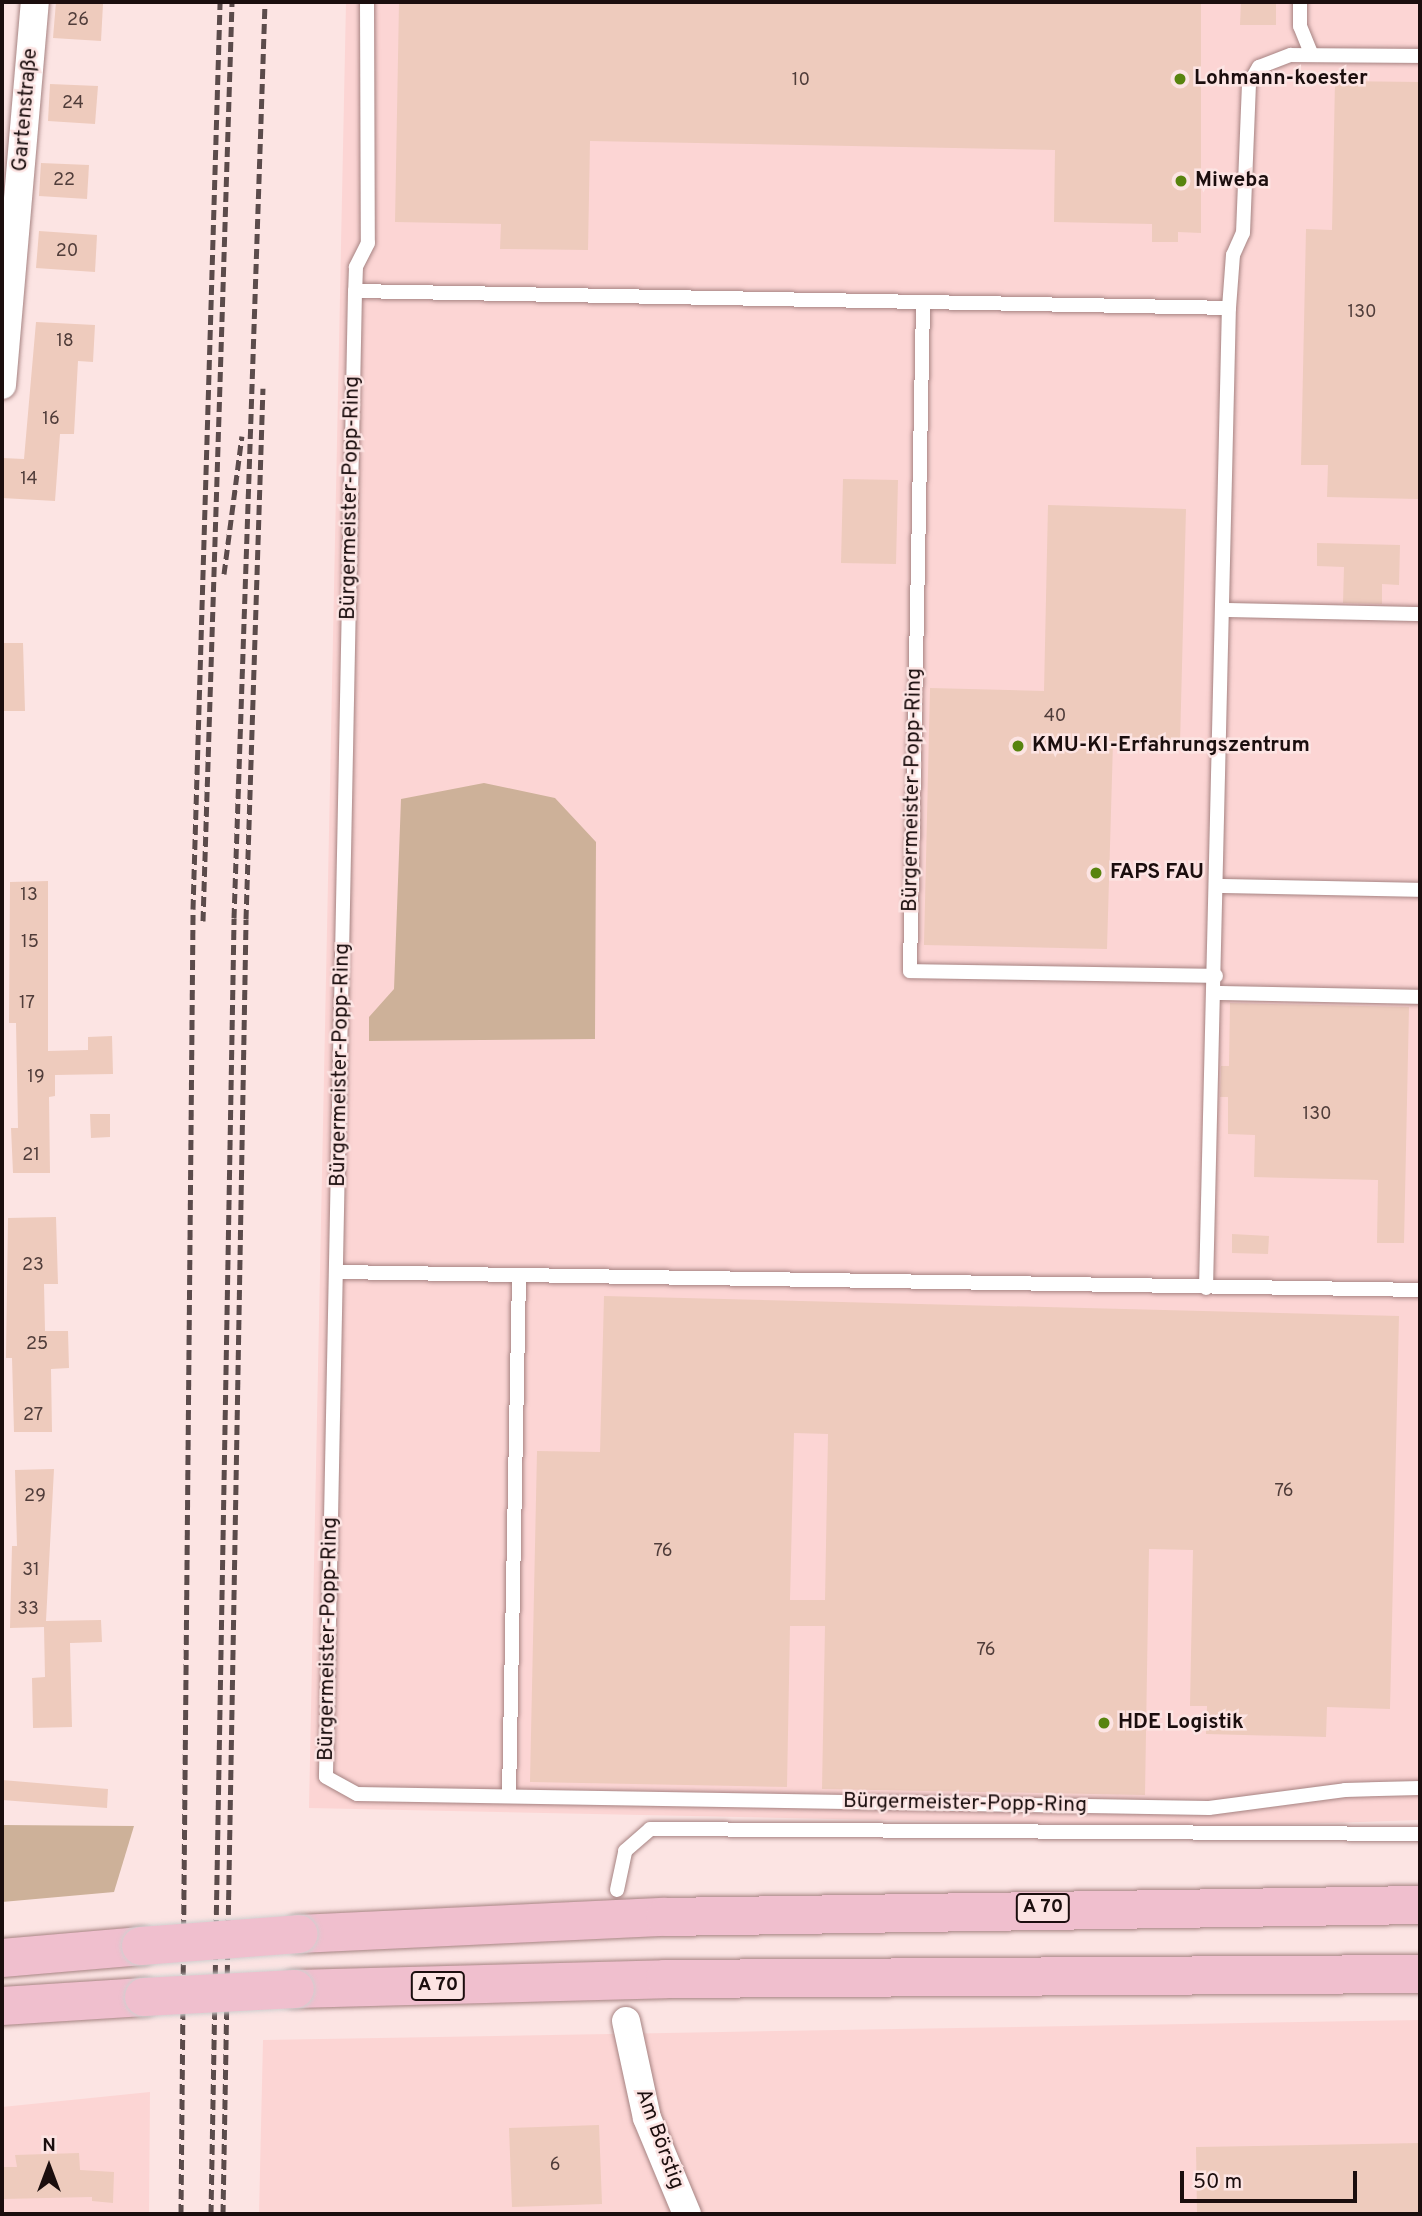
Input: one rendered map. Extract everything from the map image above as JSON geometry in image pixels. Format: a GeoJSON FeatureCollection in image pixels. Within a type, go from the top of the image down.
{"type":"FeatureCollection","features":[{"type":"Feature","properties":{"kind":"highway","name":"A 70"},"geometry":{"type":"LineString","coordinates":[[2,1958],[299,1934],[580,1920],[1420,1905]]}},
{"type":"Feature","properties":{"kind":"highway","name":"A 70"},"geometry":{"type":"LineString","coordinates":[[2,2006],[295,1990],[665,1979],[1420,1973]]}},
{"type":"Feature","properties":{"kind":"street","name":"Gartenstraße"},"geometry":{"type":"LineString","coordinates":[[2,385],[36,2]]}},
{"type":"Feature","properties":{"kind":"street","name":"Am Börstig"},"geometry":{"type":"LineString","coordinates":[[626,2021],[647,2118],[687,2214]]}},
{"type":"Feature","properties":{"kind":"lane","name":"Bürgermeister-Popp-Ring"},"geometry":{"type":"LineString","coordinates":[[367,2],[368,243],[356,267],[355,291],[326,1777],[356,1794],[1209,1808],[1345,1790],[1420,1788]]}},
{"type":"Feature","properties":{"kind":"lane"},"geometry":{"type":"LineString","coordinates":[[1300,2],[1300,26],[1312,55]]}},
{"type":"Feature","properties":{"kind":"lane"},"geometry":{"type":"LineString","coordinates":[[1206,1288],[1216,976],[1228,308],[1233,255],[1243,233],[1249,84],[1269,61],[1312,55],[1420,55]]}},
{"type":"Feature","properties":{"kind":"lane"},"geometry":{"type":"LineString","coordinates":[[355,291],[1228,308]]}},
{"type":"Feature","properties":{"kind":"lane","name":"Bürgermeister-Popp-Ring"},"geometry":{"type":"LineString","coordinates":[[923,304],[910,971],[1216,976]]}},
{"type":"Feature","properties":{"kind":"lane"},"geometry":{"type":"LineString","coordinates":[[1223,610],[1420,614]]}},
{"type":"Feature","properties":{"kind":"lane"},"geometry":{"type":"LineString","coordinates":[[1218,886],[1420,890]]}},
{"type":"Feature","properties":{"kind":"lane"},"geometry":{"type":"LineString","coordinates":[[1215,993],[1420,997]]}},
{"type":"Feature","properties":{"kind":"lane"},"geometry":{"type":"LineString","coordinates":[[337,1272],[1420,1290]]}},
{"type":"Feature","properties":{"kind":"lane"},"geometry":{"type":"LineString","coordinates":[[509,1797],[519,1276]]}},
{"type":"Feature","properties":{"kind":"lane"},"geometry":{"type":"LineString","coordinates":[[617,1890],[625,1851],[650,1829],[1420,1834]]}},
{"type":"Feature","properties":{"kind":"shaded area"},"geometry":{"type":"Polygon","coordinates":[[[346,2],[1420,2],[1420,1820],[1209,1827],[309,1808],[346,2]]]}},
{"type":"Feature","properties":{"kind":"shaded area"},"geometry":{"type":"Polygon","coordinates":[[[484,783],[555,798],[596,842],[595,1039],[369,1041],[369,1017],[394,989],[401,799],[484,783]]]}},
{"type":"Feature","properties":{"kind":"shaded area"},"geometry":{"type":"Polygon","coordinates":[[[2,1825],[134,1826],[114,1892],[2,1902],[2,1825]]]}},
{"type":"Feature","properties":{"kind":"shaded area"},"geometry":{"type":"Polygon","coordinates":[[[1420,2020],[1420,2214],[259,2214],[263,2040],[1420,2020]]]}},
{"type":"Feature","properties":{"kind":"shaded area"},"geometry":{"type":"Polygon","coordinates":[[[150,2092],[149,2214],[2,2214],[2,2107],[150,2092]]]}},
{"type":"Feature","properties":{"kind":"building"},"geometry":{"type":"Polygon","coordinates":[[[56,2],[103,4],[101,41],[53,38],[56,2]]]}},
{"type":"Feature","properties":{"kind":"building"},"geometry":{"type":"Polygon","coordinates":[[[399,2],[1201,2],[1201,233],[1178,232],[1178,242],[1152,242],[1152,224],[1054,222],[1055,150],[590,141],[588,250],[500,249],[501,224],[395,222],[399,2]]]}},
{"type":"Feature","properties":{"kind":"building"},"geometry":{"type":"Polygon","coordinates":[[[1241,2],[1276,2],[1276,25],[1240,25],[1241,2]]]}},
{"type":"Feature","properties":{"kind":"building"},"geometry":{"type":"Polygon","coordinates":[[[1335,81],[1420,82],[1418,499],[1327,497],[1328,465],[1301,465],[1306,229],[1332,230],[1335,81]]]}},
{"type":"Feature","properties":{"kind":"building"},"geometry":{"type":"Polygon","coordinates":[[[50,84],[98,86],[95,124],[48,121],[50,84]]]}},
{"type":"Feature","properties":{"kind":"building"},"geometry":{"type":"Polygon","coordinates":[[[41,163],[89,165],[87,199],[39,196],[41,163]]]}},
{"type":"Feature","properties":{"kind":"building"},"geometry":{"type":"Polygon","coordinates":[[[39,231],[97,235],[95,272],[36,268],[39,231]]]}},
{"type":"Feature","properties":{"kind":"building"},"geometry":{"type":"Polygon","coordinates":[[[36,322],[95,325],[93,362],[78,361],[74,434],[60,434],[55,501],[2,498],[2,458],[24,459],[36,322]]]}},
{"type":"Feature","properties":{"kind":"building"},"geometry":{"type":"Polygon","coordinates":[[[843,479],[898,480],[896,564],[841,563],[843,479]]]}},
{"type":"Feature","properties":{"kind":"building"},"geometry":{"type":"Polygon","coordinates":[[[1048,505],[1186,509],[1180,744],[1113,743],[1107,949],[924,945],[930,688],[1044,691],[1048,505]]]}},
{"type":"Feature","properties":{"kind":"building"},"geometry":{"type":"Polygon","coordinates":[[[1317,543],[1400,545],[1399,585],[1382,584],[1382,604],[1343,603],[1344,567],[1317,566],[1317,543]]]}},
{"type":"Feature","properties":{"kind":"building"},"geometry":{"type":"Polygon","coordinates":[[[2,643],[23,643],[25,711],[2,711],[2,643]]]}},
{"type":"Feature","properties":{"kind":"building"},"geometry":{"type":"Polygon","coordinates":[[[48,881],[48,1051],[88,1050],[88,1037],[112,1036],[113,1074],[55,1075],[55,1096],[49,1097],[50,1173],[13,1173],[11,1128],[18,1128],[16,1023],[9,1023],[10,882],[48,881]]]}},
{"type":"Feature","properties":{"kind":"building"},"geometry":{"type":"Polygon","coordinates":[[[1230,1003],[1409,1007],[1404,1243],[1377,1243],[1378,1180],[1254,1177],[1255,1135],[1228,1134],[1228,1097],[1220,1097],[1221,1066],[1229,1066],[1230,1003]]]}},
{"type":"Feature","properties":{"kind":"building"},"geometry":{"type":"Polygon","coordinates":[[[90,1114],[110,1114],[110,1137],[91,1138],[90,1114]]]}},
{"type":"Feature","properties":{"kind":"building"},"geometry":{"type":"Polygon","coordinates":[[[56,1217],[58,1284],[44,1284],[45,1331],[68,1331],[69,1368],[51,1369],[52,1432],[14,1432],[12,1358],[6,1358],[8,1218],[56,1217]]]}},
{"type":"Feature","properties":{"kind":"building"},"geometry":{"type":"Polygon","coordinates":[[[1232,1234],[1269,1236],[1268,1254],[1232,1253],[1232,1234]]]}},
{"type":"Feature","properties":{"kind":"building"},"geometry":{"type":"Polygon","coordinates":[[[604,1296],[1399,1316],[1390,1709],[1327,1707],[1326,1737],[1206,1734],[1207,1706],[1190,1706],[1193,1550],[1149,1549],[1145,1795],[822,1789],[825,1626],[790,1626],[787,1787],[530,1782],[537,1451],[600,1452],[604,1296]],[[794,1433],[790,1600],[825,1600],[828,1434],[794,1433]]]}},
{"type":"Feature","properties":{"kind":"building"},"geometry":{"type":"Polygon","coordinates":[[[54,1469],[46,1621],[101,1620],[102,1642],[70,1643],[72,1727],[33,1728],[32,1678],[45,1677],[44,1627],[10,1628],[12,1546],[17,1546],[15,1470],[54,1469]]]}},
{"type":"Feature","properties":{"kind":"building"},"geometry":{"type":"Polygon","coordinates":[[[2,1780],[108,1789],[107,1808],[2,1800],[2,1780]]]}},
{"type":"Feature","properties":{"kind":"building"},"geometry":{"type":"Polygon","coordinates":[[[599,2125],[602,2204],[512,2207],[509,2128],[599,2125]]]}},
{"type":"Feature","properties":{"kind":"building"},"geometry":{"type":"Polygon","coordinates":[[[1420,2143],[1420,2214],[1197,2214],[1196,2147],[1420,2143]]]}},
{"type":"Feature","properties":{"kind":"building"},"geometry":{"type":"Polygon","coordinates":[[[79,2153],[80,2170],[114,2172],[113,2203],[92,2201],[92,2197],[2,2199],[2,2167],[17,2167],[15,2155],[79,2153]]]}},
{"type":"Feature","properties":{"kind":"railway"},"geometry":{"type":"LineString","coordinates":[[181,2214],[193,909],[220,2]]}},
{"type":"Feature","properties":{"kind":"railway"},"geometry":{"type":"LineString","coordinates":[[203,921],[232,2]]}},
{"type":"Feature","properties":{"kind":"railway"},"geometry":{"type":"LineString","coordinates":[[211,2214],[234,918],[265,2]]}},
{"type":"Feature","properties":{"kind":"railway"},"geometry":{"type":"LineString","coordinates":[[223,2214],[246,919],[263,388]]}},
{"type":"Feature","properties":{"kind":"railway"},"geometry":{"type":"LineString","coordinates":[[224,574],[242,436]]}},
{"type":"Feature","properties":{"kind":"place","name":"Lohmann-koester"},"geometry":{"type":"Point","coordinates":[1180,79]}},
{"type":"Feature","properties":{"kind":"place","name":"Miweba"},"geometry":{"type":"Point","coordinates":[1181,181]}},
{"type":"Feature","properties":{"kind":"place","name":"KMU-KI-Erfahrungszentrum"},"geometry":{"type":"Point","coordinates":[1018,746]}},
{"type":"Feature","properties":{"kind":"place","name":"FAPS FAU"},"geometry":{"type":"Point","coordinates":[1096,873]}},
{"type":"Feature","properties":{"kind":"place","name":"HDE Logistik"},"geometry":{"type":"Point","coordinates":[1104,1723]}}]}
